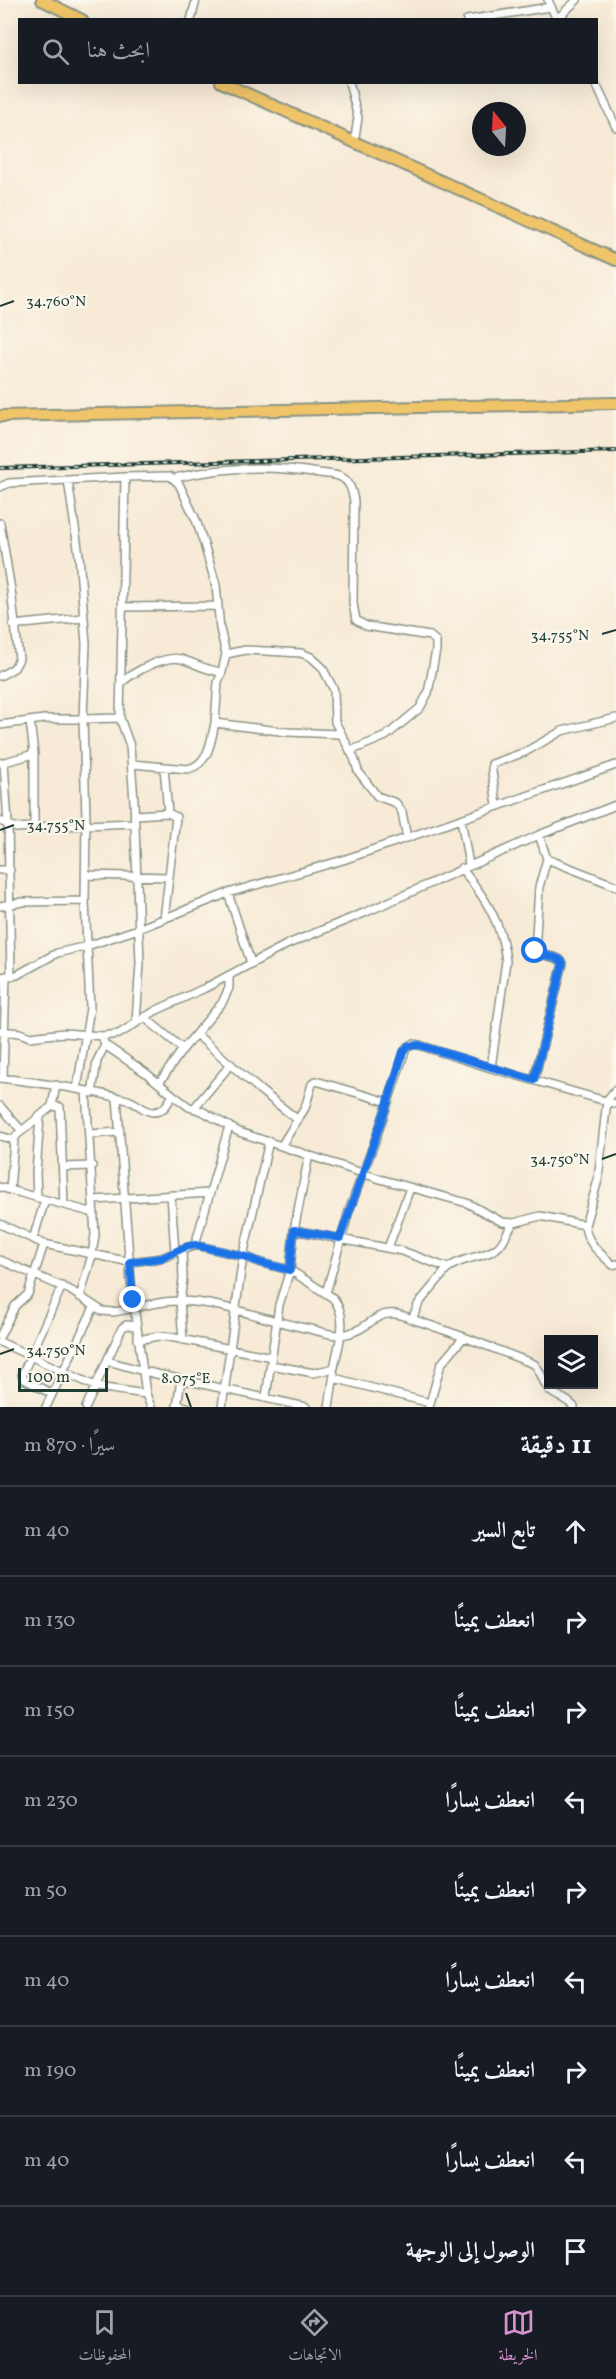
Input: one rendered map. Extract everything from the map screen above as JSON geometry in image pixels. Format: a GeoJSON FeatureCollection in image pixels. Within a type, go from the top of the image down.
{"type":"FeatureCollection","features":[{"type":"Feature","properties":{"kind":"main road"},"geometry":{"type":"LineString","coordinates":[[42,0],[78,18]]}},
{"type":"Feature","properties":{"kind":"main road"},"geometry":{"type":"LineString","coordinates":[[225,84],[616,260]]}},
{"type":"Feature","properties":{"kind":"main road"},"geometry":{"type":"LineString","coordinates":[[0,417],[616,403]]}},
{"type":"Feature","properties":{"kind":"street"},"geometry":{"type":"LineString","coordinates":[[192,18],[196,0]]}},
{"type":"Feature","properties":{"kind":"street"},"geometry":{"type":"LineString","coordinates":[[558,18],[577,0]]}},
{"type":"Feature","properties":{"kind":"street"},"geometry":{"type":"LineString","coordinates":[[476,18],[549,3],[556,18]]}},
{"type":"Feature","properties":{"kind":"street"},"geometry":{"type":"LineString","coordinates":[[350,84],[358,118],[354,143]]}},
{"type":"Feature","properties":{"kind":"street"},"geometry":{"type":"LineString","coordinates":[[596,84],[616,128]]}},
{"type":"Feature","properties":{"kind":"street"},"geometry":{"type":"LineString","coordinates":[[0,487],[9,483],[124,477],[170,476],[175,478],[228,469],[297,470],[340,477],[352,489],[354,501],[353,604],[356,620],[366,626],[430,636],[436,641],[426,701],[386,736],[350,751]]}},
{"type":"Feature","properties":{"kind":"street"},"geometry":{"type":"LineString","coordinates":[[124,477],[120,718],[130,746],[135,819],[135,876],[140,963],[136,1022]]}},
{"type":"Feature","properties":{"kind":"street"},"geometry":{"type":"LineString","coordinates":[[132,764],[188,769],[201,763],[209,746],[215,723],[218,682],[226,654],[217,606],[216,585],[196,520],[175,478]]}},
{"type":"Feature","properties":{"kind":"street"},"geometry":{"type":"LineString","coordinates":[[68,480],[79,555],[86,644],[83,718],[86,825],[85,901],[90,1008],[77,1089]]}},
{"type":"Feature","properties":{"kind":"street"},"geometry":{"type":"LineString","coordinates":[[0,523],[19,659],[14,668],[0,676]]}},
{"type":"Feature","properties":{"kind":"street"},"geometry":{"type":"LineString","coordinates":[[123,607],[217,606]]}},
{"type":"Feature","properties":{"kind":"street"},"geometry":{"type":"LineString","coordinates":[[14,625],[83,618]]}},
{"type":"Feature","properties":{"kind":"street"},"geometry":{"type":"LineString","coordinates":[[226,654],[246,650],[301,653],[311,657],[322,667],[334,690],[335,722],[358,771],[381,799],[396,803],[402,812],[406,838]]}},
{"type":"Feature","properties":{"kind":"street"},"geometry":{"type":"LineString","coordinates":[[121,683],[132,673],[171,659],[180,659],[212,671],[222,672]]}},
{"type":"Feature","properties":{"kind":"street"},"geometry":{"type":"LineString","coordinates":[[0,725],[30,721],[120,718]]}},
{"type":"Feature","properties":{"kind":"street"},"geometry":{"type":"LineString","coordinates":[[497,805],[492,772],[492,764],[496,761],[525,752],[562,731],[616,718]]}},
{"type":"Feature","properties":{"kind":"street"},"geometry":{"type":"LineString","coordinates":[[30,721],[34,754],[34,827]]}},
{"type":"Feature","properties":{"kind":"street"},"geometry":{"type":"LineString","coordinates":[[215,723],[288,732],[340,734]]}},
{"type":"Feature","properties":{"kind":"street"},"geometry":{"type":"LineString","coordinates":[[34,754],[2,763],[10,870],[1,1078],[56,1084],[138,1104],[150,1112],[156,1112],[166,1106],[173,1095]]}},
{"type":"Feature","properties":{"kind":"street"},"geometry":{"type":"LineString","coordinates":[[6,976],[24,972],[57,953],[87,946],[138,929],[228,893],[304,873],[616,765]]}},
{"type":"Feature","properties":{"kind":"street"},"geometry":{"type":"LineString","coordinates":[[165,767],[168,813]]}},
{"type":"Feature","properties":{"kind":"street"},"geometry":{"type":"LineString","coordinates":[[3,1031],[30,1037],[64,1033],[102,1036],[119,1034],[144,1017],[288,944],[364,913],[461,868],[616,805]]}},
{"type":"Feature","properties":{"kind":"street"},"geometry":{"type":"LineString","coordinates":[[0,821],[16,828],[86,825],[168,813],[174,815],[177,822],[164,919]]}},
{"type":"Feature","properties":{"kind":"street"},"geometry":{"type":"LineString","coordinates":[[461,819],[469,865]]}},
{"type":"Feature","properties":{"kind":"street"},"geometry":{"type":"LineString","coordinates":[[534,1080],[563,963],[560,959],[535,951],[539,887],[547,859],[539,835]]}},
{"type":"Feature","properties":{"kind":"street"},"geometry":{"type":"LineString","coordinates":[[547,859],[616,885]]}},
{"type":"Feature","properties":{"kind":"street"},"geometry":{"type":"LineString","coordinates":[[461,868],[479,890],[500,929],[504,946],[506,961],[491,1068]]}},
{"type":"Feature","properties":{"kind":"street"},"geometry":{"type":"LineString","coordinates":[[0,870],[10,870]]}},
{"type":"Feature","properties":{"kind":"street"},"geometry":{"type":"LineString","coordinates":[[86,875],[169,877]]}},
{"type":"Feature","properties":{"kind":"street"},"geometry":{"type":"LineString","coordinates":[[228,893],[251,963]]}},
{"type":"Feature","properties":{"kind":"street"},"geometry":{"type":"LineString","coordinates":[[0,906],[23,902],[85,901]]}},
{"type":"Feature","properties":{"kind":"street"},"geometry":{"type":"LineString","coordinates":[[159,1083],[183,1049],[228,994],[229,975]]}},
{"type":"Feature","properties":{"kind":"street"},"geometry":{"type":"LineString","coordinates":[[144,1017],[183,1049]]}},
{"type":"Feature","properties":{"kind":"street"},"geometry":{"type":"LineString","coordinates":[[196,1034],[298,1120]]}},
{"type":"Feature","properties":{"kind":"street"},"geometry":{"type":"LineString","coordinates":[[102,1036],[105,1046],[173,1095],[239,1132],[363,1174],[467,1203],[502,1222],[514,1223],[540,1216],[585,1225]]}},
{"type":"Feature","properties":{"kind":"street"},"geometry":{"type":"LineString","coordinates":[[326,1293],[340,1238],[405,1048],[413,1044],[616,1104]]}},
{"type":"Feature","properties":{"kind":"street"},"geometry":{"type":"LineString","coordinates":[[80,1298],[95,1235],[89,1092],[97,1060],[105,1046]]}},
{"type":"Feature","properties":{"kind":"street"},"geometry":{"type":"LineString","coordinates":[[194,1108],[231,1064]]}},
{"type":"Feature","properties":{"kind":"street"},"geometry":{"type":"LineString","coordinates":[[281,1146],[298,1120],[312,1084],[316,1081],[388,1102]]}},
{"type":"Feature","properties":{"kind":"street"},"geometry":{"type":"LineString","coordinates":[[10,1190],[14,1140],[52,1106],[56,1084]]}},
{"type":"Feature","properties":{"kind":"street"},"geometry":{"type":"LineString","coordinates":[[615,1265],[588,1238],[585,1225],[598,1180],[607,1100],[616,1089]]}},
{"type":"Feature","properties":{"kind":"street"},"geometry":{"type":"LineString","coordinates":[[117,1098],[134,1309],[146,1394],[152,1407]]}},
{"type":"Feature","properties":{"kind":"street"},"geometry":{"type":"LineString","coordinates":[[0,1106],[22,1131]]}},
{"type":"Feature","properties":{"kind":"street"},"geometry":{"type":"LineString","coordinates":[[52,1106],[60,1107],[64,1205]]}},
{"type":"Feature","properties":{"kind":"street"},"geometry":{"type":"LineString","coordinates":[[37,1197],[36,1173],[40,1117]]}},
{"type":"Feature","properties":{"kind":"street"},"geometry":{"type":"LineString","coordinates":[[195,1245],[229,1126]]}},
{"type":"Feature","properties":{"kind":"street"},"geometry":{"type":"LineString","coordinates":[[90,1134],[120,1132]]}},
{"type":"Feature","properties":{"kind":"street"},"geometry":{"type":"LineString","coordinates":[[0,1136],[14,1140]]}},
{"type":"Feature","properties":{"kind":"street"},"geometry":{"type":"LineString","coordinates":[[222,1407],[243,1256],[269,1142]]}},
{"type":"Feature","properties":{"kind":"street"},"geometry":{"type":"LineString","coordinates":[[266,1397],[279,1305],[290,1270],[294,1230],[309,1155]]}},
{"type":"Feature","properties":{"kind":"street"},"geometry":{"type":"LineString","coordinates":[[63,1167],[92,1166]]}},
{"type":"Feature","properties":{"kind":"street"},"geometry":{"type":"LineString","coordinates":[[0,1187],[94,1213]]}},
{"type":"Feature","properties":{"kind":"street"},"geometry":{"type":"LineString","coordinates":[[388,1248],[410,1188]]}},
{"type":"Feature","properties":{"kind":"street"},"geometry":{"type":"LineString","coordinates":[[94,1200],[210,1193]]}},
{"type":"Feature","properties":{"kind":"street"},"geometry":{"type":"LineString","coordinates":[[171,1195],[183,1279],[180,1301],[183,1340]]}},
{"type":"Feature","properties":{"kind":"street"},"geometry":{"type":"LineString","coordinates":[[33,1239],[45,1200]]}},
{"type":"Feature","properties":{"kind":"street"},"geometry":{"type":"LineString","coordinates":[[412,1319],[419,1303],[448,1268],[463,1258],[482,1255],[497,1248],[514,1223]]}},
{"type":"Feature","properties":{"kind":"street"},"geometry":{"type":"LineString","coordinates":[[0,1224],[44,1244],[130,1262],[162,1258],[195,1245],[290,1270],[326,1293],[338,1304],[343,1324],[329,1407]]}},
{"type":"Feature","properties":{"kind":"street"},"geometry":{"type":"LineString","coordinates":[[294,1230],[388,1248],[448,1268]]}},
{"type":"Feature","properties":{"kind":"street"},"geometry":{"type":"LineString","coordinates":[[0,1336],[15,1306],[28,1294],[44,1244]]}},
{"type":"Feature","properties":{"kind":"street"},"geometry":{"type":"LineString","coordinates":[[0,1260],[62,1286],[102,1311],[113,1312],[180,1301],[341,1335],[362,1328],[384,1314],[397,1313],[534,1364],[539,1369],[547,1388],[574,1407]]}},
{"type":"Feature","properties":{"kind":"street"},"geometry":{"type":"LineString","coordinates":[[52,1394],[22,1377],[62,1286]]}},
{"type":"Feature","properties":{"kind":"street"},"geometry":{"type":"LineString","coordinates":[[49,1406],[62,1372],[94,1307]]}},
{"type":"Feature","properties":{"kind":"street"},"geometry":{"type":"LineString","coordinates":[[86,1407],[122,1328],[126,1325],[136,1326]]}},
{"type":"Feature","properties":{"kind":"street"},"geometry":{"type":"LineString","coordinates":[[138,1340],[158,1336],[183,1340],[230,1349],[314,1373],[334,1368]]}},
{"type":"Feature","properties":{"kind":"street"},"geometry":{"type":"LineString","coordinates":[[334,1378],[430,1405],[441,1364],[464,1337]]}},
{"type":"Feature","properties":{"kind":"street"},"geometry":{"type":"LineString","coordinates":[[0,1342],[96,1387],[146,1394]]}},
{"type":"Feature","properties":{"kind":"street"},"geometry":{"type":"LineString","coordinates":[[108,1360],[143,1371],[306,1407]]}},
{"type":"Feature","properties":{"kind":"street"},"geometry":{"type":"LineString","coordinates":[[181,1379],[177,1406],[187,1407]]}},
{"type":"Feature","properties":{"kind":"railway"},"geometry":{"type":"LineString","coordinates":[[0,468],[616,451]]}},
{"type":"Feature","properties":{"kind":"route"},"geometry":{"type":"LineString","coordinates":[[133,1300],[130,1262],[162,1258],[185,1247],[195,1245],[290,1270],[294,1230],[340,1238],[399,1071],[403,1052],[408,1046],[419,1045],[534,1080],[563,963],[560,959],[535,951]]}}]}
